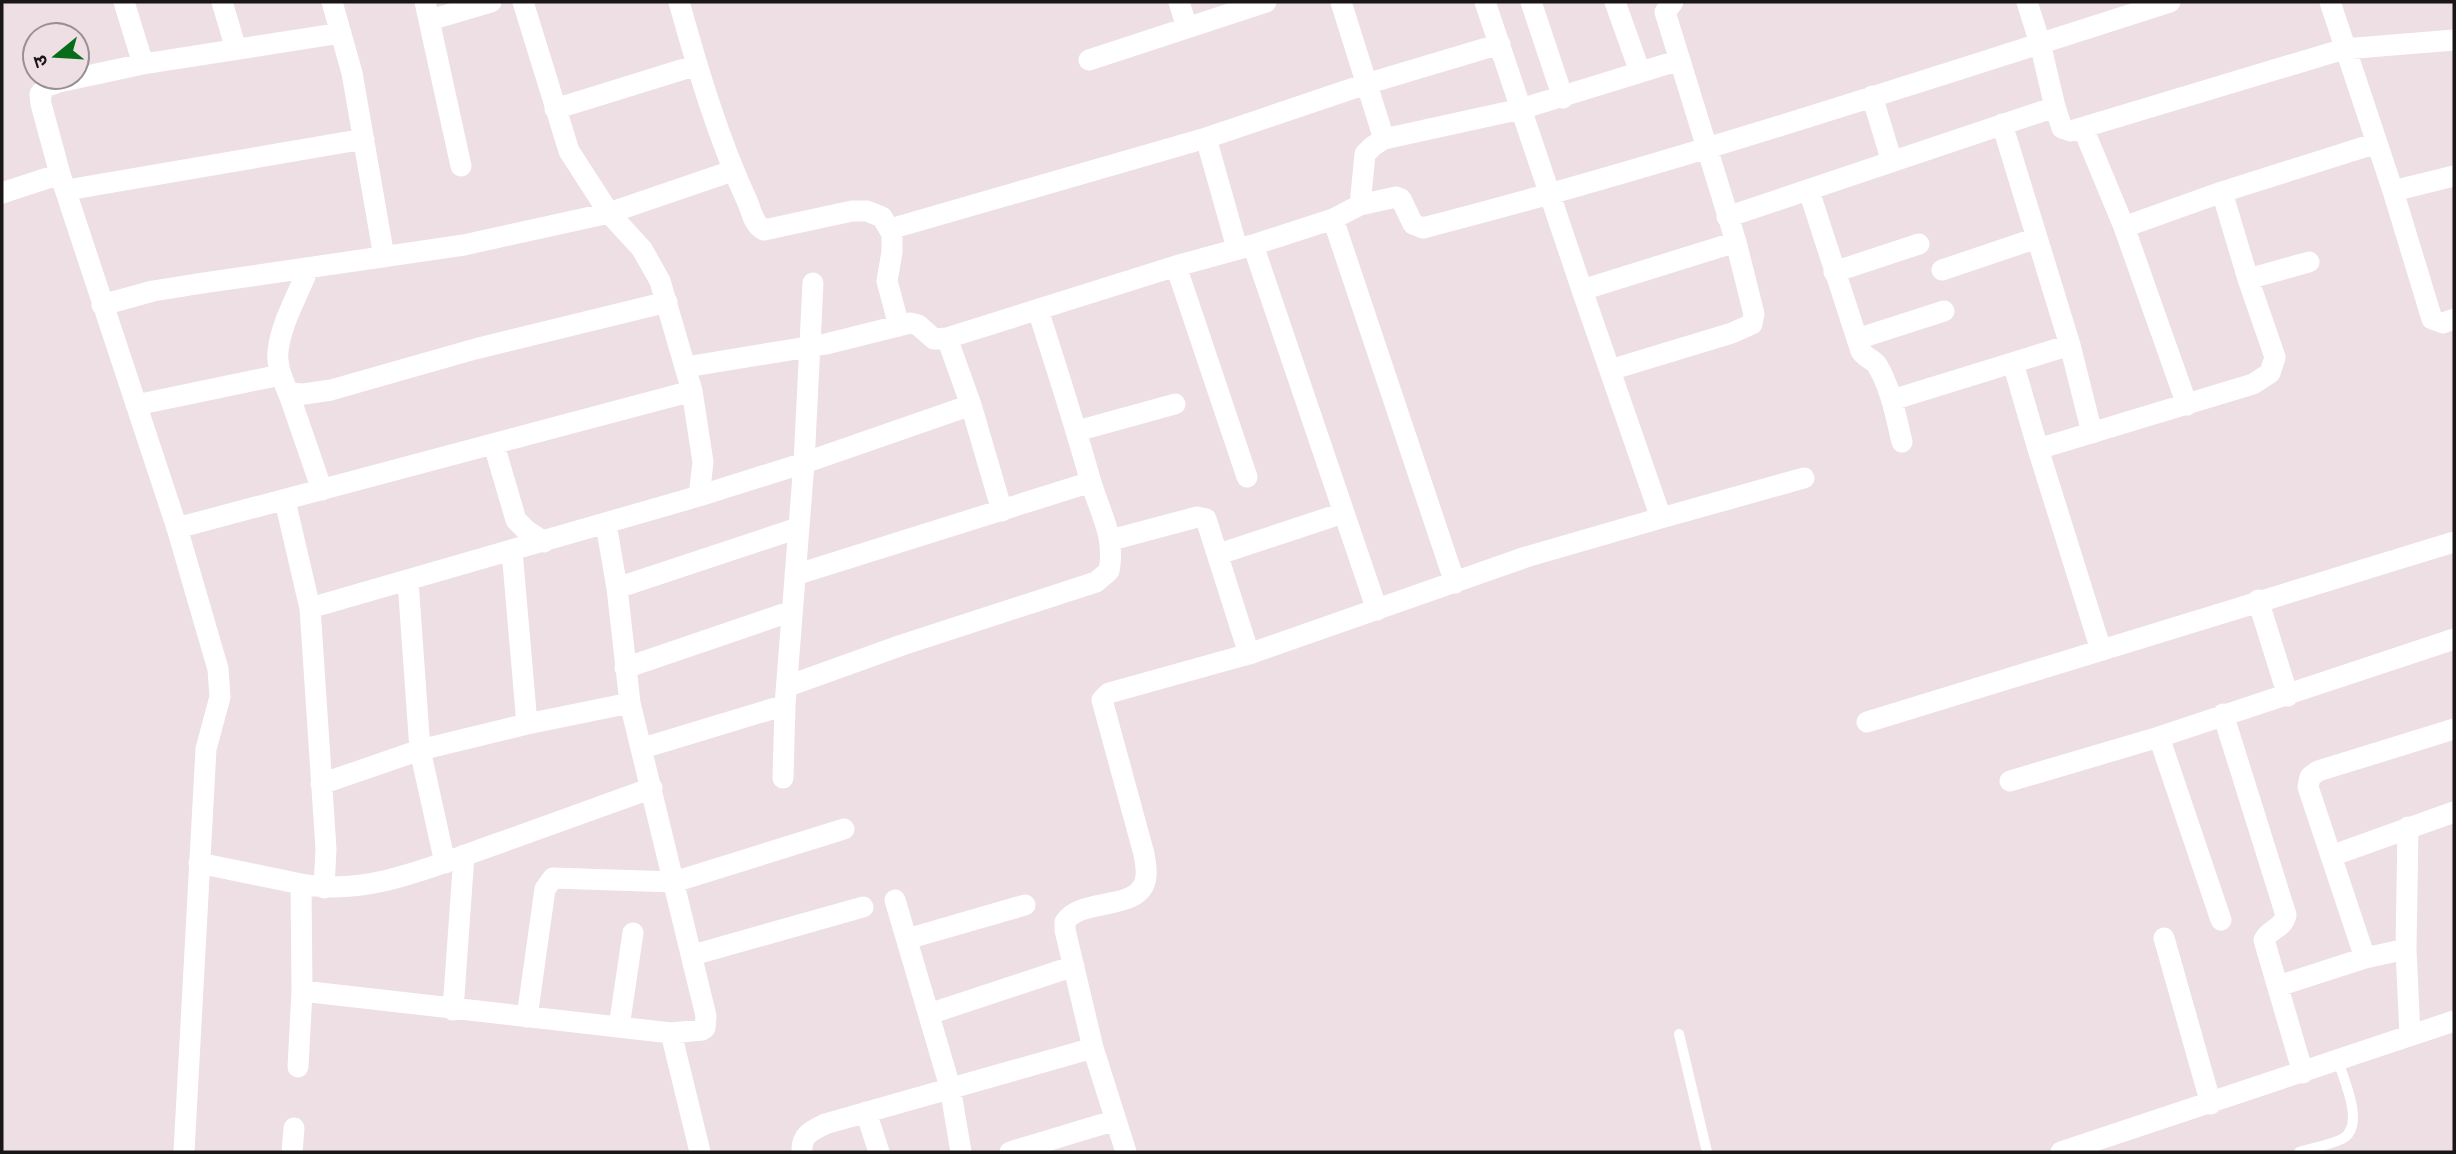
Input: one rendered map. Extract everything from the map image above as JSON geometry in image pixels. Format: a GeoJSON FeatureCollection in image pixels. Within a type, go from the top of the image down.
{"type":"FeatureCollection","features":[{"type":"Feature","properties":{"kind":"street"},"geometry":{"type":"LineString","coordinates":[[124,2],[144,64]]}},
{"type":"Feature","properties":{"kind":"street"},"geometry":{"type":"LineString","coordinates":[[222,2],[236,49]]}},
{"type":"Feature","properties":{"kind":"street"},"geometry":{"type":"LineString","coordinates":[[332,2],[352,72],[384,257]]}},
{"type":"Feature","properties":{"kind":"street"},"geometry":{"type":"LineString","coordinates":[[461,166],[427,11],[491,2]]}},
{"type":"Feature","properties":{"kind":"street"},"geometry":{"type":"LineString","coordinates":[[523,2],[569,151],[610,213],[642,249],[660,281],[692,391],[703,462],[699,496]]}},
{"type":"Feature","properties":{"kind":"street"},"geometry":{"type":"LineString","coordinates":[[679,2],[696,65],[732,171],[756,223],[764,230],[852,211],[867,211],[882,217],[890,229],[892,252],[887,281],[900,326]]}},
{"type":"Feature","properties":{"kind":"street"},"geometry":{"type":"LineString","coordinates":[[1179,2],[1187,28]]}},
{"type":"Feature","properties":{"kind":"street"},"geometry":{"type":"LineString","coordinates":[[1089,60],[1266,2]]}},
{"type":"Feature","properties":{"kind":"street"},"geometry":{"type":"LineString","coordinates":[[1342,2],[1384,139]]}},
{"type":"Feature","properties":{"kind":"street"},"geometry":{"type":"LineString","coordinates":[[1485,2],[1661,518]]}},
{"type":"Feature","properties":{"kind":"street"},"geometry":{"type":"LineString","coordinates":[[1531,2],[1563,98]]}},
{"type":"Feature","properties":{"kind":"street"},"geometry":{"type":"LineString","coordinates":[[1615,2],[1640,72]]}},
{"type":"Feature","properties":{"kind":"street"},"geometry":{"type":"LineString","coordinates":[[1610,370],[1732,333],[1752,324],[1754,314],[1708,149],[1666,21],[1665,12],[1673,2]]}},
{"type":"Feature","properties":{"kind":"street"},"geometry":{"type":"LineString","coordinates":[[2027,2],[2064,130],[2083,128],[2344,50],[2454,40]]}},
{"type":"Feature","properties":{"kind":"street"},"geometry":{"type":"LineString","coordinates":[[685,368],[810,347],[914,323],[934,339],[947,338],[1332,219],[1360,205],[1399,198],[1413,224],[1423,228],[1549,196],[1708,149],[2170,2]]}},
{"type":"Feature","properties":{"kind":"street"},"geometry":{"type":"LineString","coordinates":[[2330,2],[2432,319],[2443,323],[2454,319]]}},
{"type":"Feature","properties":{"kind":"street"},"geometry":{"type":"LineString","coordinates":[[184,1152],[206,749],[220,697],[218,669],[177,528],[63,182],[40,93],[47,86],[60,82],[144,64],[341,33]]}},
{"type":"Feature","properties":{"kind":"street"},"geometry":{"type":"LineString","coordinates":[[890,229],[1206,138],[1366,84],[1500,44]]}},
{"type":"Feature","properties":{"kind":"street"},"geometry":{"type":"LineString","coordinates":[[1360,205],[1364,154],[1384,139],[1521,110],[1680,60]]}},
{"type":"Feature","properties":{"kind":"street"},"geometry":{"type":"LineString","coordinates":[[555,109],[696,65]]}},
{"type":"Feature","properties":{"kind":"street"},"geometry":{"type":"LineString","coordinates":[[1872,96],[1892,162]]}},
{"type":"Feature","properties":{"kind":"street"},"geometry":{"type":"LineString","coordinates":[[1727,217],[2056,107]]}},
{"type":"Feature","properties":{"kind":"street"},"geometry":{"type":"LineString","coordinates":[[2002,124],[2070,345],[2092,433]]}},
{"type":"Feature","properties":{"kind":"street"},"geometry":{"type":"LineString","coordinates":[[2083,128],[2124,227],[2187,405]]}},
{"type":"Feature","properties":{"kind":"street"},"geometry":{"type":"LineString","coordinates":[[1206,138],[1377,610]]}},
{"type":"Feature","properties":{"kind":"street"},"geometry":{"type":"LineString","coordinates":[[2,193],[365,139]]}},
{"type":"Feature","properties":{"kind":"street"},"geometry":{"type":"LineString","coordinates":[[2124,227],[2222,192],[2377,143]]}},
{"type":"Feature","properties":{"kind":"street"},"geometry":{"type":"LineString","coordinates":[[102,305],[153,291],[464,245],[610,213],[732,171]]}},
{"type":"Feature","properties":{"kind":"street"},"geometry":{"type":"LineString","coordinates":[[2393,191],[2454,176]]}},
{"type":"Feature","properties":{"kind":"street"},"geometry":{"type":"LineString","coordinates":[[1809,191],[1862,354],[1877,364],[1892,400],[1902,442]]}},
{"type":"Feature","properties":{"kind":"street"},"geometry":{"type":"LineString","coordinates":[[2038,449],[2187,405],[2253,383],[2270,373],[2275,357],[2222,192]]}},
{"type":"Feature","properties":{"kind":"street"},"geometry":{"type":"LineString","coordinates":[[1332,219],[1455,583]]}},
{"type":"Feature","properties":{"kind":"street"},"geometry":{"type":"LineString","coordinates":[[1942,271],[2037,239]]}},
{"type":"Feature","properties":{"kind":"street"},"geometry":{"type":"LineString","coordinates":[[1582,290],[1735,242]]}},
{"type":"Feature","properties":{"kind":"street"},"geometry":{"type":"LineString","coordinates":[[1834,272],[1919,244]]}},
{"type":"Feature","properties":{"kind":"street"},"geometry":{"type":"LineString","coordinates":[[2248,279],[2309,262]]}},
{"type":"Feature","properties":{"kind":"street"},"geometry":{"type":"LineString","coordinates":[[1176,266],[1247,477]]}},
{"type":"Feature","properties":{"kind":"street"},"geometry":{"type":"LineString","coordinates":[[308,269],[278,349],[284,384],[322,491]]}},
{"type":"Feature","properties":{"kind":"street"},"geometry":{"type":"LineString","coordinates":[[783,778],[813,284]]}},
{"type":"Feature","properties":{"kind":"street"},"geometry":{"type":"LineString","coordinates":[[136,405],[284,384],[304,394],[331,390],[475,349],[667,302]]}},
{"type":"Feature","properties":{"kind":"street"},"geometry":{"type":"LineString","coordinates":[[643,748],[786,695],[902,645],[1096,582],[1109,571],[1111,540],[1038,310]]}},
{"type":"Feature","properties":{"kind":"street"},"geometry":{"type":"LineString","coordinates":[[1857,338],[1944,311]]}},
{"type":"Feature","properties":{"kind":"street"},"geometry":{"type":"LineString","coordinates":[[947,338],[971,405],[1002,511]]}},
{"type":"Feature","properties":{"kind":"street"},"geometry":{"type":"LineString","coordinates":[[1892,400],[2070,345]]}},
{"type":"Feature","properties":{"kind":"street"},"geometry":{"type":"LineString","coordinates":[[2013,363],[2101,650]]}},
{"type":"Feature","properties":{"kind":"street"},"geometry":{"type":"LineString","coordinates":[[177,528],[692,391]]}},
{"type":"Feature","properties":{"kind":"street"},"geometry":{"type":"LineString","coordinates":[[1077,431],[1175,404]]}},
{"type":"Feature","properties":{"kind":"street"},"geometry":{"type":"LineString","coordinates":[[310,608],[699,496],[971,405]]}},
{"type":"Feature","properties":{"kind":"street"},"geometry":{"type":"LineString","coordinates":[[494,444],[516,520],[544,542]]}},
{"type":"Feature","properties":{"kind":"street"},"geometry":{"type":"LineString","coordinates":[[1126,1152],[1093,1048],[1065,930],[1068,917],[1133,897],[1140,890],[1147,874],[1103,703],[1104,697],[1109,693],[1249,654],[1526,557],[1804,478]]}},
{"type":"Feature","properties":{"kind":"street"},"geometry":{"type":"LineString","coordinates":[[795,575],[1091,482]]}},
{"type":"Feature","properties":{"kind":"street"},"geometry":{"type":"LineString","coordinates":[[285,501],[310,608],[326,849],[324,888]]}},
{"type":"Feature","properties":{"kind":"street"},"geometry":{"type":"LineString","coordinates":[[1219,554],[1343,513]]}},
{"type":"Feature","properties":{"kind":"street"},"geometry":{"type":"LineString","coordinates":[[1111,540],[1202,517],[1209,524],[1249,654]]}},
{"type":"Feature","properties":{"kind":"street"},"geometry":{"type":"LineString","coordinates":[[302,991],[671,1033],[705,1028],[706,1016],[693,956],[630,703],[617,588],[606,524]]}},
{"type":"Feature","properties":{"kind":"street"},"geometry":{"type":"LineString","coordinates":[[617,588],[798,528]]}},
{"type":"Feature","properties":{"kind":"street"},"geometry":{"type":"LineString","coordinates":[[1867,722],[2454,542]]}},
{"type":"Feature","properties":{"kind":"street"},"geometry":{"type":"LineString","coordinates":[[512,551],[527,724]]}},
{"type":"Feature","properties":{"kind":"street"},"geometry":{"type":"LineString","coordinates":[[408,581],[420,750],[455,859],[453,1010]]}},
{"type":"Feature","properties":{"kind":"street"},"geometry":{"type":"LineString","coordinates":[[2258,600],[2288,696]]}},
{"type":"Feature","properties":{"kind":"street"},"geometry":{"type":"LineString","coordinates":[[625,668],[792,611]]}},
{"type":"Feature","properties":{"kind":"street"},"geometry":{"type":"LineString","coordinates":[[2010,780],[2160,737],[2454,639]]}},
{"type":"Feature","properties":{"kind":"street"},"geometry":{"type":"LineString","coordinates":[[321,784],[420,750],[630,703]]}},
{"type":"Feature","properties":{"kind":"street"},"geometry":{"type":"LineString","coordinates":[[2223,714],[2286,915],[2283,924],[2264,940],[2303,1073]]}},
{"type":"Feature","properties":{"kind":"street"},"geometry":{"type":"LineString","coordinates":[[2365,958],[2308,782],[2312,774],[2454,729]]}},
{"type":"Feature","properties":{"kind":"street"},"geometry":{"type":"LineString","coordinates":[[2160,737],[2221,920]]}},
{"type":"Feature","properties":{"kind":"street"},"geometry":{"type":"LineString","coordinates":[[200,863],[324,888],[380,883],[652,788]]}},
{"type":"Feature","properties":{"kind":"street"},"geometry":{"type":"LineString","coordinates":[[2331,856],[2454,812]]}},
{"type":"Feature","properties":{"kind":"street"},"geometry":{"type":"LineString","coordinates":[[2408,827],[2406,949],[2410,1037]]}},
{"type":"Feature","properties":{"kind":"street"},"geometry":{"type":"LineString","coordinates":[[527,1017],[545,889],[553,878],[674,882],[844,829]]}},
{"type":"Feature","properties":{"kind":"street"},"geometry":{"type":"LineString","coordinates":[[298,1067],[302,991],[301,884]]}},
{"type":"Feature","properties":{"kind":"street"},"geometry":{"type":"LineString","coordinates":[[895,900],[950,1087],[961,1152]]}},
{"type":"Feature","properties":{"kind":"street"},"geometry":{"type":"LineString","coordinates":[[907,939],[1025,905]]}},
{"type":"Feature","properties":{"kind":"street"},"geometry":{"type":"LineString","coordinates":[[693,956],[863,907]]}},
{"type":"Feature","properties":{"kind":"street"},"geometry":{"type":"LineString","coordinates":[[620,1027],[633,933]]}},
{"type":"Feature","properties":{"kind":"street"},"geometry":{"type":"LineString","coordinates":[[2164,938],[2211,1104]]}},
{"type":"Feature","properties":{"kind":"street"},"geometry":{"type":"LineString","coordinates":[[2278,986],[2365,958],[2406,949]]}},
{"type":"Feature","properties":{"kind":"street"},"geometry":{"type":"LineString","coordinates":[[929,1014],[1073,966]]}},
{"type":"Feature","properties":{"kind":"street"},"geometry":{"type":"LineString","coordinates":[[2061,1152],[2454,1021]]}},
{"type":"Feature","properties":{"kind":"street"},"geometry":{"type":"LineString","coordinates":[[671,1033],[700,1152]]}},
{"type":"Feature","properties":{"kind":"street"},"geometry":{"type":"LineString","coordinates":[[802,1152],[806,1135],[825,1124],[1093,1048]]}},
{"type":"Feature","properties":{"kind":"street"},"geometry":{"type":"LineString","coordinates":[[866,1112],[879,1152]]}},
{"type":"Feature","properties":{"kind":"street"},"geometry":{"type":"LineString","coordinates":[[1010,1152],[1116,1120]]}},
{"type":"Feature","properties":{"kind":"street"},"geometry":{"type":"LineString","coordinates":[[292,1152],[294,1128]]}},
{"type":"Feature","properties":{"kind":"lane"},"geometry":{"type":"LineString","coordinates":[[1679,1034],[1707,1152]]}},
{"type":"Feature","properties":{"kind":"lane"},"geometry":{"type":"LineString","coordinates":[[2299,1152],[2343,1139],[2353,1126],[2354,1115],[2338,1061]]}}]}
